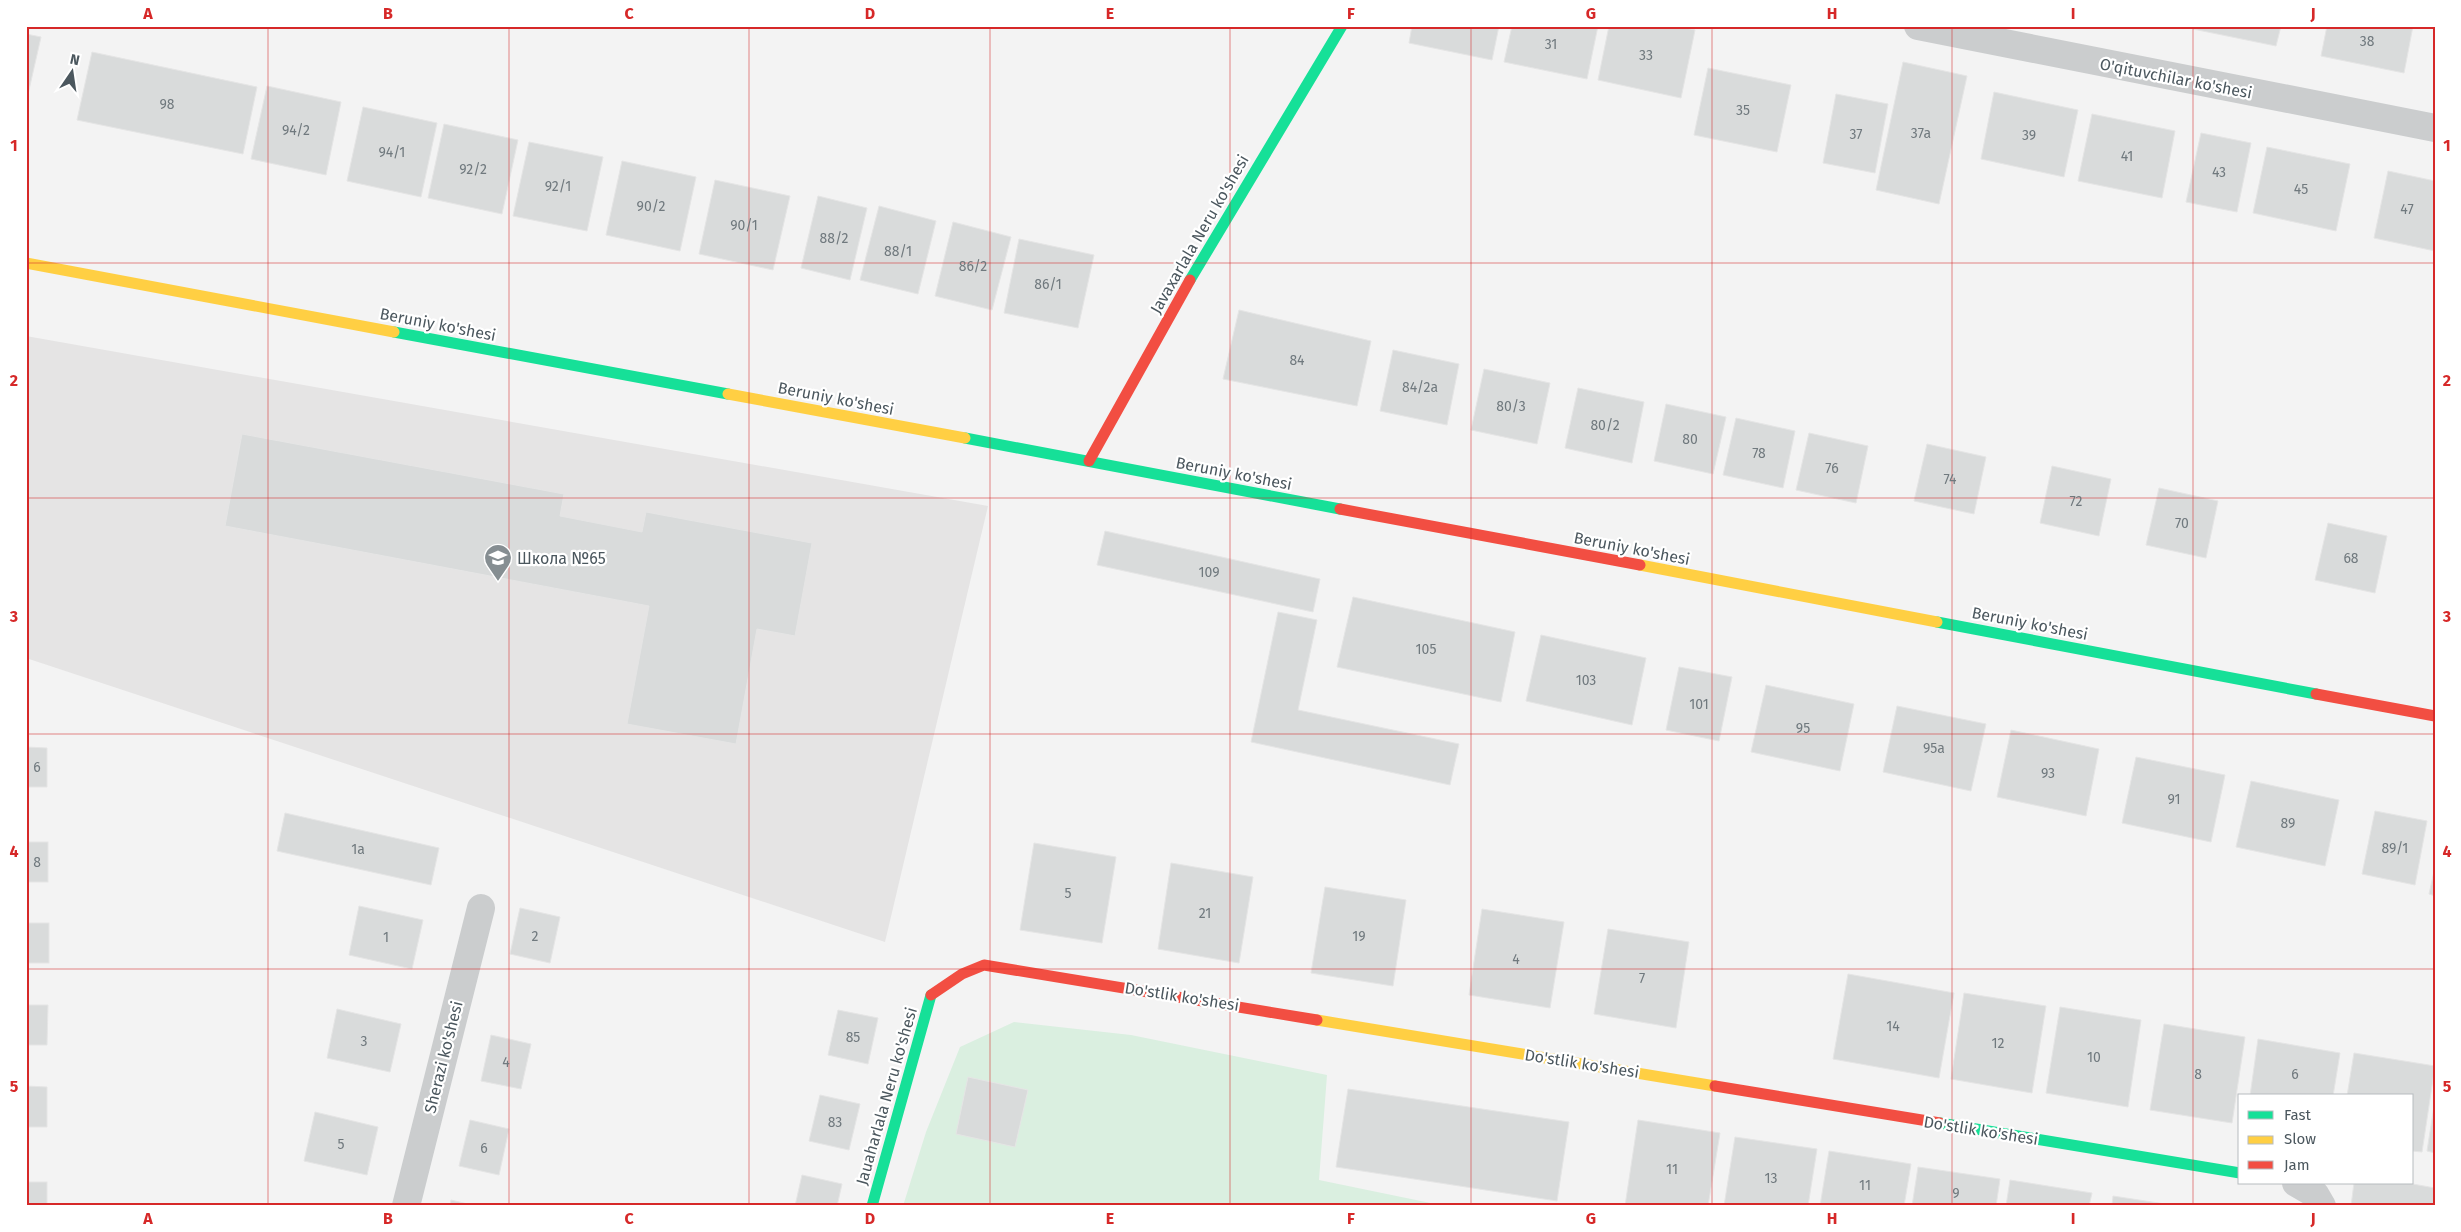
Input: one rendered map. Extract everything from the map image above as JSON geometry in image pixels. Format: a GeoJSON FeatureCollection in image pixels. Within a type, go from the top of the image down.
{"type":"FeatureCollection","features":[{"type":"Feature","properties":{"kind":"main road","name":"Javaxarlala Neru ko'shesi"},"geometry":{"type":"LineString","coordinates":[[1089,461],[1189,281],[1342,26]]}},
{"type":"Feature","properties":{"kind":"main road","name":"Beruniy ko'shesi"},"geometry":{"type":"LineString","coordinates":[[26,264],[1089,461],[2435,716]]}},
{"type":"Feature","properties":{"kind":"main road","name":"Do'stlik ko'shesi"},"geometry":{"type":"LineString","coordinates":[[931,996],[962,974],[984,965],[1011,967],[2238,1173]]}},
{"type":"Feature","properties":{"kind":"main road","name":"Jauaharlala Neru ko'shesi"},"geometry":{"type":"LineString","coordinates":[[872,1206],[931,996]]}},
{"type":"Feature","properties":{"kind":"street","name":"O'qituvchilar ko'shesi"},"geometry":{"type":"LineString","coordinates":[[1918,26],[2435,128]]}},
{"type":"Feature","properties":{"kind":"street","name":"Sherazi ko'shesi"},"geometry":{"type":"LineString","coordinates":[[406,1206],[481,908]]}},
{"type":"Feature","properties":{"kind":"street"},"geometry":{"type":"LineString","coordinates":[[2298,1184],[2315,1194],[2322,1206]]}},
{"type":"Feature","properties":{"kind":"shaded area","name":"Школа №65"},"geometry":{"type":"Polygon","coordinates":[[[26,336],[988,506],[885,942],[26,658],[26,336]]]}},
{"type":"Feature","properties":{"kind":"green space"},"geometry":{"type":"Polygon","coordinates":[[[1014,1022],[1131,1035],[1327,1075],[1319,1180],[1445,1206],[903,1206],[926,1132],[960,1047],[1014,1022]]]}},
{"type":"Feature","properties":{"kind":"building"},"geometry":{"type":"Polygon","coordinates":[[[1412,26],[1499,26],[1492,60],[1409,43],[1412,26]]]}},
{"type":"Feature","properties":{"kind":"building"},"geometry":{"type":"Polygon","coordinates":[[[1512,26],[1598,26],[1587,79],[1504,62],[1512,26]]]}},
{"type":"Feature","properties":{"kind":"building"},"geometry":{"type":"Polygon","coordinates":[[[1609,26],[1676,26],[1695,30],[1681,98],[1598,80],[1609,26]]]}},
{"type":"Feature","properties":{"kind":"building"},"geometry":{"type":"Polygon","coordinates":[[[2194,26],[2281,26],[2276,46],[2193,29],[2194,26]]]}},
{"type":"Feature","properties":{"kind":"building"},"geometry":{"type":"Polygon","coordinates":[[[2327,26],[2413,26],[2404,73],[2321,56],[2327,26]]]}},
{"type":"Feature","properties":{"kind":"building"},"geometry":{"type":"Polygon","coordinates":[[[26,34],[41,37],[26,103],[26,34]]]}},
{"type":"Feature","properties":{"kind":"building"},"geometry":{"type":"Polygon","coordinates":[[[92,52],[257,87],[243,154],[77,120],[92,52]]]}},
{"type":"Feature","properties":{"kind":"building"},"geometry":{"type":"Polygon","coordinates":[[[1903,62],[1967,76],[1939,204],[1876,190],[1903,62]]]}},
{"type":"Feature","properties":{"kind":"building"},"geometry":{"type":"Polygon","coordinates":[[[1708,68],[1791,85],[1777,152],[1694,135],[1708,68]]]}},
{"type":"Feature","properties":{"kind":"building"},"geometry":{"type":"Polygon","coordinates":[[[267,86],[341,102],[326,175],[251,159],[267,86]]]}},
{"type":"Feature","properties":{"kind":"building"},"geometry":{"type":"Polygon","coordinates":[[[1994,92],[2078,110],[2064,177],[1981,159],[1994,92]]]}},
{"type":"Feature","properties":{"kind":"building"},"geometry":{"type":"Polygon","coordinates":[[[1836,94],[1888,104],[1875,173],[1823,163],[1836,94]]]}},
{"type":"Feature","properties":{"kind":"building"},"geometry":{"type":"Polygon","coordinates":[[[363,107],[437,123],[421,197],[347,181],[363,107]]]}},
{"type":"Feature","properties":{"kind":"building"},"geometry":{"type":"Polygon","coordinates":[[[2092,114],[2175,131],[2162,198],[2078,181],[2092,114]]]}},
{"type":"Feature","properties":{"kind":"building"},"geometry":{"type":"Polygon","coordinates":[[[444,124],[518,140],[502,214],[428,198],[444,124]]]}},
{"type":"Feature","properties":{"kind":"building"},"geometry":{"type":"Polygon","coordinates":[[[2201,133],[2251,143],[2237,212],[2186,202],[2201,133]]]}},
{"type":"Feature","properties":{"kind":"building"},"geometry":{"type":"Polygon","coordinates":[[[529,142],[603,157],[587,231],[513,216],[529,142]]]}},
{"type":"Feature","properties":{"kind":"building"},"geometry":{"type":"Polygon","coordinates":[[[2267,147],[2350,164],[2336,231],[2253,213],[2267,147]]]}},
{"type":"Feature","properties":{"kind":"building"},"geometry":{"type":"Polygon","coordinates":[[[622,161],[696,177],[680,251],[606,235],[622,161]]]}},
{"type":"Feature","properties":{"kind":"building"},"geometry":{"type":"Polygon","coordinates":[[[2388,171],[2435,181],[2435,251],[2374,238],[2388,171]]]}},
{"type":"Feature","properties":{"kind":"building"},"geometry":{"type":"Polygon","coordinates":[[[715,180],[790,196],[773,270],[699,254],[715,180]]]}},
{"type":"Feature","properties":{"kind":"building"},"geometry":{"type":"Polygon","coordinates":[[[818,196],[867,208],[850,280],[801,268],[818,196]]]}},
{"type":"Feature","properties":{"kind":"building"},"geometry":{"type":"Polygon","coordinates":[[[879,206],[936,221],[918,294],[860,280],[879,206]]]}},
{"type":"Feature","properties":{"kind":"building"},"geometry":{"type":"Polygon","coordinates":[[[953,222],[1011,237],[992,310],[935,296],[953,222]]]}},
{"type":"Feature","properties":{"kind":"building"},"geometry":{"type":"Polygon","coordinates":[[[1019,239],[1094,255],[1078,328],[1004,313],[1019,239]]]}},
{"type":"Feature","properties":{"kind":"building"},"geometry":{"type":"Polygon","coordinates":[[[1239,310],[1371,341],[1357,406],[1223,379],[1239,310]]]}},
{"type":"Feature","properties":{"kind":"building"},"geometry":{"type":"Polygon","coordinates":[[[1393,350],[1459,364],[1447,425],[1380,411],[1393,350]]]}},
{"type":"Feature","properties":{"kind":"building"},"geometry":{"type":"Polygon","coordinates":[[[1484,369],[1550,383],[1537,444],[1471,430],[1484,369]]]}},
{"type":"Feature","properties":{"kind":"building"},"geometry":{"type":"Polygon","coordinates":[[[1578,388],[1644,402],[1632,463],[1565,448],[1578,388]]]}},
{"type":"Feature","properties":{"kind":"building"},"geometry":{"type":"Polygon","coordinates":[[[1666,404],[1726,417],[1713,474],[1654,461],[1666,404]]]}},
{"type":"Feature","properties":{"kind":"building"},"geometry":{"type":"Polygon","coordinates":[[[1736,418],[1795,431],[1783,488],[1723,475],[1736,418]]]}},
{"type":"Feature","properties":{"kind":"building"},"geometry":{"type":"Polygon","coordinates":[[[1809,433],[1868,446],[1856,503],[1796,490],[1809,433]]]}},
{"type":"Feature","properties":{"kind":"building"},"geometry":{"type":"Polygon","coordinates":[[[242,434],[564,494],[560,516],[642,532],[646,512],[812,543],[795,636],[757,629],[736,744],[627,724],[649,606],[225,526],[242,434]]]}},
{"type":"Feature","properties":{"kind":"building"},"geometry":{"type":"Polygon","coordinates":[[[1927,444],[1986,457],[1974,514],[1914,501],[1927,444]]]}},
{"type":"Feature","properties":{"kind":"building"},"geometry":{"type":"Polygon","coordinates":[[[2052,466],[2111,479],[2099,536],[2040,523],[2052,466]]]}},
{"type":"Feature","properties":{"kind":"building"},"geometry":{"type":"Polygon","coordinates":[[[2159,488],[2218,501],[2206,558],[2146,545],[2159,488]]]}},
{"type":"Feature","properties":{"kind":"building"},"geometry":{"type":"Polygon","coordinates":[[[2328,523],[2387,536],[2375,593],[2315,580],[2328,523]]]}},
{"type":"Feature","properties":{"kind":"building"},"geometry":{"type":"Polygon","coordinates":[[[1105,531],[1320,579],[1313,612],[1097,565],[1105,531]]]}},
{"type":"Feature","properties":{"kind":"building"},"geometry":{"type":"Polygon","coordinates":[[[1353,597],[1515,632],[1501,702],[1337,667],[1353,597]]]}},
{"type":"Feature","properties":{"kind":"building"},"geometry":{"type":"Polygon","coordinates":[[[1278,612],[1317,620],[1298,710],[1459,744],[1450,785],[1251,742],[1278,612]]]}},
{"type":"Feature","properties":{"kind":"building"},"geometry":{"type":"Polygon","coordinates":[[[1541,635],[1646,658],[1632,725],[1526,701],[1541,635]]]}},
{"type":"Feature","properties":{"kind":"building"},"geometry":{"type":"Polygon","coordinates":[[[1679,667],[1732,677],[1719,741],[1666,730],[1679,667]]]}},
{"type":"Feature","properties":{"kind":"building"},"geometry":{"type":"Polygon","coordinates":[[[1766,685],[1854,704],[1840,771],[1751,752],[1766,685]]]}},
{"type":"Feature","properties":{"kind":"building"},"geometry":{"type":"Polygon","coordinates":[[[1897,706],[1986,724],[1971,791],[1883,772],[1897,706]]]}},
{"type":"Feature","properties":{"kind":"building"},"geometry":{"type":"Polygon","coordinates":[[[2011,730],[2099,749],[2086,816],[1997,797],[2011,730]]]}},
{"type":"Feature","properties":{"kind":"building"},"geometry":{"type":"Polygon","coordinates":[[[26,747],[47,748],[47,787],[26,787],[26,747]]]}},
{"type":"Feature","properties":{"kind":"building"},"geometry":{"type":"Polygon","coordinates":[[[2136,757],[2225,775],[2211,842],[2122,823],[2136,757]]]}},
{"type":"Feature","properties":{"kind":"building"},"geometry":{"type":"Polygon","coordinates":[[[2251,781],[2339,800],[2325,866],[2236,847],[2251,781]]]}},
{"type":"Feature","properties":{"kind":"building"},"geometry":{"type":"Polygon","coordinates":[[[2375,811],[2427,821],[2415,885],[2362,874],[2375,811]]]}},
{"type":"Feature","properties":{"kind":"building"},"geometry":{"type":"Polygon","coordinates":[[[285,813],[439,848],[431,885],[277,851],[285,813]]]}},
{"type":"Feature","properties":{"kind":"building"},"geometry":{"type":"Polygon","coordinates":[[[26,842],[48,842],[48,882],[26,882],[26,842]]]}},
{"type":"Feature","properties":{"kind":"building"},"geometry":{"type":"Polygon","coordinates":[[[1034,843],[1116,857],[1102,943],[1020,930],[1034,843]]]}},
{"type":"Feature","properties":{"kind":"building"},"geometry":{"type":"Polygon","coordinates":[[[1171,863],[1253,877],[1239,963],[1158,949],[1171,863]]]}},
{"type":"Feature","properties":{"kind":"building"},"geometry":{"type":"Polygon","coordinates":[[[2435,867],[2435,896],[2429,894],[2435,867]]]}},
{"type":"Feature","properties":{"kind":"building"},"geometry":{"type":"Polygon","coordinates":[[[1325,887],[1406,900],[1393,986],[1311,973],[1325,887]]]}},
{"type":"Feature","properties":{"kind":"building"},"geometry":{"type":"Polygon","coordinates":[[[359,906],[423,920],[412,969],[349,955],[359,906]]]}},
{"type":"Feature","properties":{"kind":"building"},"geometry":{"type":"Polygon","coordinates":[[[520,908],[560,917],[550,963],[510,954],[520,908]]]}},
{"type":"Feature","properties":{"kind":"building"},"geometry":{"type":"Polygon","coordinates":[[[1482,909],[1564,922],[1550,1008],[1469,995],[1482,909]]]}},
{"type":"Feature","properties":{"kind":"building"},"geometry":{"type":"Polygon","coordinates":[[[26,923],[49,923],[49,963],[26,963],[26,923]]]}},
{"type":"Feature","properties":{"kind":"building"},"geometry":{"type":"Polygon","coordinates":[[[1608,929],[1689,942],[1676,1028],[1594,1014],[1608,929]]]}},
{"type":"Feature","properties":{"kind":"building"},"geometry":{"type":"Polygon","coordinates":[[[1848,974],[1954,993],[1939,1078],[1833,1059],[1848,974]]]}},
{"type":"Feature","properties":{"kind":"building"},"geometry":{"type":"Polygon","coordinates":[[[1964,993],[2046,1006],[2032,1093],[1951,1079],[1964,993]]]}},
{"type":"Feature","properties":{"kind":"building"},"geometry":{"type":"Polygon","coordinates":[[[26,1005],[48,1005],[47,1045],[26,1045],[26,1005]]]}},
{"type":"Feature","properties":{"kind":"building"},"geometry":{"type":"Polygon","coordinates":[[[2060,1007],[2141,1020],[2128,1107],[2046,1093],[2060,1007]]]}},
{"type":"Feature","properties":{"kind":"building"},"geometry":{"type":"Polygon","coordinates":[[[337,1009],[401,1024],[390,1072],[327,1058],[337,1009]]]}},
{"type":"Feature","properties":{"kind":"building"},"geometry":{"type":"Polygon","coordinates":[[[838,1010],[878,1018],[868,1064],[828,1055],[838,1010]]]}},
{"type":"Feature","properties":{"kind":"building"},"geometry":{"type":"Polygon","coordinates":[[[2164,1024],[2245,1037],[2232,1123],[2150,1110],[2164,1024]]]}},
{"type":"Feature","properties":{"kind":"building"},"geometry":{"type":"Polygon","coordinates":[[[491,1035],[531,1044],[521,1089],[481,1081],[491,1035]]]}},
{"type":"Feature","properties":{"kind":"building"},"geometry":{"type":"Polygon","coordinates":[[[2258,1039],[2340,1053],[2333,1094],[2250,1094],[2258,1039]]]}},
{"type":"Feature","properties":{"kind":"building"},"geometry":{"type":"Polygon","coordinates":[[[2354,1053],[2435,1066],[2422,1152],[2414,1151],[2414,1094],[2347,1094],[2354,1053]]]}},
{"type":"Feature","properties":{"kind":"building"},"geometry":{"type":"Polygon","coordinates":[[[968,1077],[1028,1090],[1015,1147],[956,1134],[968,1077]]]}},
{"type":"Feature","properties":{"kind":"building"},"geometry":{"type":"Polygon","coordinates":[[[26,1086],[47,1087],[47,1127],[26,1127],[26,1086]]]}},
{"type":"Feature","properties":{"kind":"building"},"geometry":{"type":"Polygon","coordinates":[[[1348,1089],[1569,1122],[1557,1201],[1336,1167],[1348,1089]]]}},
{"type":"Feature","properties":{"kind":"building"},"geometry":{"type":"Polygon","coordinates":[[[820,1095],[860,1104],[849,1150],[809,1141],[820,1095]]]}},
{"type":"Feature","properties":{"kind":"building"},"geometry":{"type":"Polygon","coordinates":[[[2435,1100],[2435,1153],[2427,1151],[2435,1100]]]}},
{"type":"Feature","properties":{"kind":"building"},"geometry":{"type":"Polygon","coordinates":[[[315,1112],[378,1127],[367,1175],[304,1161],[315,1112]]]}},
{"type":"Feature","properties":{"kind":"building"},"geometry":{"type":"Polygon","coordinates":[[[470,1120],[509,1129],[499,1175],[459,1166],[470,1120]]]}},
{"type":"Feature","properties":{"kind":"building"},"geometry":{"type":"Polygon","coordinates":[[[1638,1120],[1720,1133],[1708,1206],[1625,1206],[1638,1120]]]}},
{"type":"Feature","properties":{"kind":"building"},"geometry":{"type":"Polygon","coordinates":[[[1735,1137],[1817,1149],[1808,1206],[1724,1206],[1735,1137]]]}},
{"type":"Feature","properties":{"kind":"building"},"geometry":{"type":"Polygon","coordinates":[[[1829,1151],[1911,1164],[1904,1206],[1820,1206],[1829,1151]]]}},
{"type":"Feature","properties":{"kind":"building"},"geometry":{"type":"Polygon","coordinates":[[[1918,1167],[2000,1179],[1996,1206],[1912,1206],[1918,1167]]]}},
{"type":"Feature","properties":{"kind":"building"},"geometry":{"type":"Polygon","coordinates":[[[802,1175],[842,1184],[837,1206],[795,1206],[802,1175]]]}},
{"type":"Feature","properties":{"kind":"building"},"geometry":{"type":"Polygon","coordinates":[[[2010,1180],[2092,1193],[2089,1206],[2006,1206],[2010,1180]]]}},
{"type":"Feature","properties":{"kind":"building"},"geometry":{"type":"Polygon","coordinates":[[[26,1182],[47,1182],[47,1206],[26,1206],[26,1182]]]}},
{"type":"Feature","properties":{"kind":"building"},"geometry":{"type":"Polygon","coordinates":[[[2354,1184],[2413,1184],[2435,1188],[2435,1206],[2351,1206],[2354,1184]]]}},
{"type":"Feature","properties":{"kind":"building"},"geometry":{"type":"Polygon","coordinates":[[[2113,1196],[2178,1206],[2112,1206],[2113,1196]]]}},
{"type":"Feature","properties":{"kind":"building"},"geometry":{"type":"Polygon","coordinates":[[[451,1200],[476,1206],[450,1206],[451,1200]]]}},
{"type":"Feature","properties":{"kind":"traffic: fast"},"geometry":{"type":"LineString","coordinates":[[1190,280],[1342,26]]}},
{"type":"Feature","properties":{"kind":"traffic: fast"},"geometry":{"type":"LineString","coordinates":[[394,332],[728,394]]}},
{"type":"Feature","properties":{"kind":"traffic: fast"},"geometry":{"type":"LineString","coordinates":[[965,438],[1340,509]]}},
{"type":"Feature","properties":{"kind":"traffic: fast"},"geometry":{"type":"LineString","coordinates":[[1937,622],[2316,694]]}},
{"type":"Feature","properties":{"kind":"traffic: fast"},"geometry":{"type":"LineString","coordinates":[[872,1206],[931,995]]}},
{"type":"Feature","properties":{"kind":"traffic: fast"},"geometry":{"type":"LineString","coordinates":[[1940,1123],[2238,1173]]}},
{"type":"Feature","properties":{"kind":"traffic: slow"},"geometry":{"type":"LineString","coordinates":[[26,263],[394,332]]}},
{"type":"Feature","properties":{"kind":"traffic: slow"},"geometry":{"type":"LineString","coordinates":[[728,394],[965,438]]}},
{"type":"Feature","properties":{"kind":"traffic: slow"},"geometry":{"type":"LineString","coordinates":[[1640,565],[1937,622]]}},
{"type":"Feature","properties":{"kind":"traffic: slow"},"geometry":{"type":"LineString","coordinates":[[1317,1020],[1715,1086]]}},
{"type":"Feature","properties":{"kind":"traffic: jam"},"geometry":{"type":"LineString","coordinates":[[1089,461],[1190,280]]}},
{"type":"Feature","properties":{"kind":"traffic: jam"},"geometry":{"type":"LineString","coordinates":[[1340,509],[1640,565]]}},
{"type":"Feature","properties":{"kind":"traffic: jam"},"geometry":{"type":"LineString","coordinates":[[2316,694],[2435,716]]}},
{"type":"Feature","properties":{"kind":"traffic: jam"},"geometry":{"type":"LineString","coordinates":[[931,995],[962,974],[984,965],[1317,1020]]}},
{"type":"Feature","properties":{"kind":"traffic: jam"},"geometry":{"type":"LineString","coordinates":[[1715,1086],[1940,1123]]}},
{"type":"Feature","properties":{"kind":"place","name":"Школа №65"},"geometry":{"type":"Point","coordinates":[498,582]}}]}
